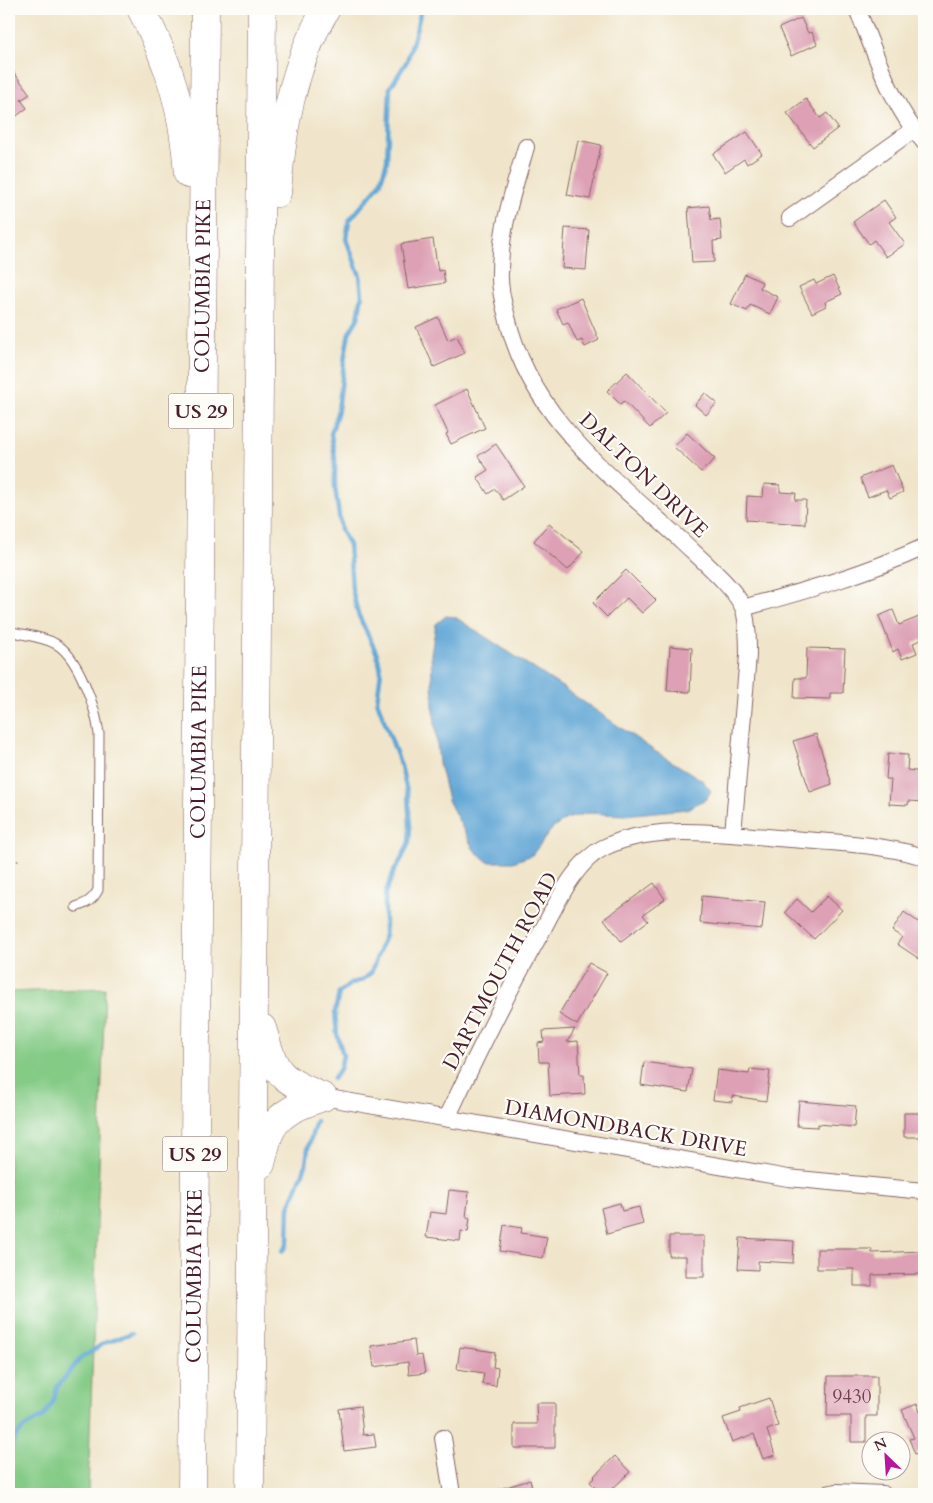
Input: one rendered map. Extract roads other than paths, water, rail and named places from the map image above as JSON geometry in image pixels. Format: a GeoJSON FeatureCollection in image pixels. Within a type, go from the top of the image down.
{"type":"FeatureCollection","features":[{"type":"Feature","properties":{"kind":"highway"},"geometry":{"type":"LineString","coordinates":[[141,9],[156,38],[167,67],[177,96],[183,127],[187,156],[201,392]]}},
{"type":"Feature","properties":{"kind":"highway","name":"COLUMBIA PIKE"},"geometry":{"type":"LineString","coordinates":[[192,1494],[205,9]]}},
{"type":"Feature","properties":{"kind":"highway","name":"US 29"},"geometry":{"type":"LineString","coordinates":[[250,1494],[262,9]]}},
{"type":"Feature","properties":{"kind":"highway"},"geometry":{"type":"LineString","coordinates":[[258,469],[283,130],[301,60],[314,30],[326,9]]}},
{"type":"Feature","properties":{"kind":"highway"},"geometry":{"type":"LineString","coordinates":[[255,1003],[277,1070],[288,1080],[322,1097]]}},
{"type":"Feature","properties":{"kind":"highway"},"geometry":{"type":"LineString","coordinates":[[252,1192],[271,1131],[277,1121],[298,1106],[322,1097]]}},
{"type":"Feature","properties":{"kind":"street"},"geometry":{"type":"LineString","coordinates":[[790,218],[919,136],[896,101],[857,9]]}},
{"type":"Feature","properties":{"kind":"street","name":"DALTON DRIVE"},"geometry":{"type":"LineString","coordinates":[[526,147],[506,216],[501,244],[500,274],[503,302],[521,362],[540,396],[588,456],[698,556],[734,594],[743,608],[747,627],[748,655],[733,834]]}},
{"type":"Feature","properties":{"kind":"street"},"geometry":{"type":"LineString","coordinates":[[743,608],[822,586],[924,547]]}},
{"type":"Feature","properties":{"kind":"street","name":"DARTMOUTH ROAD"},"geometry":{"type":"LineString","coordinates":[[447,1118],[506,995],[570,881],[586,860],[601,849],[621,840],[645,835],[672,833],[733,834],[879,847],[924,857]]}},
{"type":"Feature","properties":{"kind":"street","name":"DIAMONDBACK DRIVE"},"geometry":{"type":"LineString","coordinates":[[322,1097],[788,1178],[924,1191]]}},
{"type":"Feature","properties":{"kind":"street"},"geometry":{"type":"LineString","coordinates":[[443,1438],[452,1494]]}},
{"type":"Feature","properties":{"kind":"street"},"geometry":{"type":"LineString","coordinates":[[827,1494],[836,1492],[883,1494]]}},
{"type":"Feature","properties":{"kind":"lane"},"geometry":{"type":"LineString","coordinates":[[9,631],[52,642],[62,648],[77,667],[98,723],[98,890],[94,898],[76,907]]}},
{"type":"Feature","properties":{"kind":"water"},"geometry":{"type":"Polygon","coordinates":[[[446,616],[455,617],[562,687],[653,750],[702,780],[711,791],[706,799],[687,809],[624,815],[588,813],[566,819],[552,829],[532,855],[513,862],[488,862],[474,850],[448,800],[439,763],[433,705],[431,654],[436,624],[446,616]]]}},
{"type":"Feature","properties":{"kind":"waterway"},"geometry":{"type":"LineString","coordinates":[[333,1079],[340,1069],[343,1055],[337,1034],[335,1012],[339,993],[350,984],[362,980],[371,973],[385,935],[385,894],[409,842],[408,796],[401,766],[377,701],[381,671],[377,654],[358,614],[352,589],[349,545],[341,530],[335,487],[335,458],[331,434],[338,410],[349,333],[358,318],[362,295],[360,276],[346,239],[349,221],[380,184],[387,161],[390,88],[407,61],[421,9]]}},
{"type":"Feature","properties":{"kind":"waterway"},"geometry":{"type":"LineString","coordinates":[[282,1251],[286,1247],[288,1240],[289,1207],[306,1165],[308,1148],[316,1121]]}},
{"type":"Feature","properties":{"kind":"waterway"},"geometry":{"type":"LineString","coordinates":[[9,1452],[16,1436],[26,1426],[43,1417],[53,1402],[57,1387],[80,1359],[104,1343],[132,1333]]}}]}
